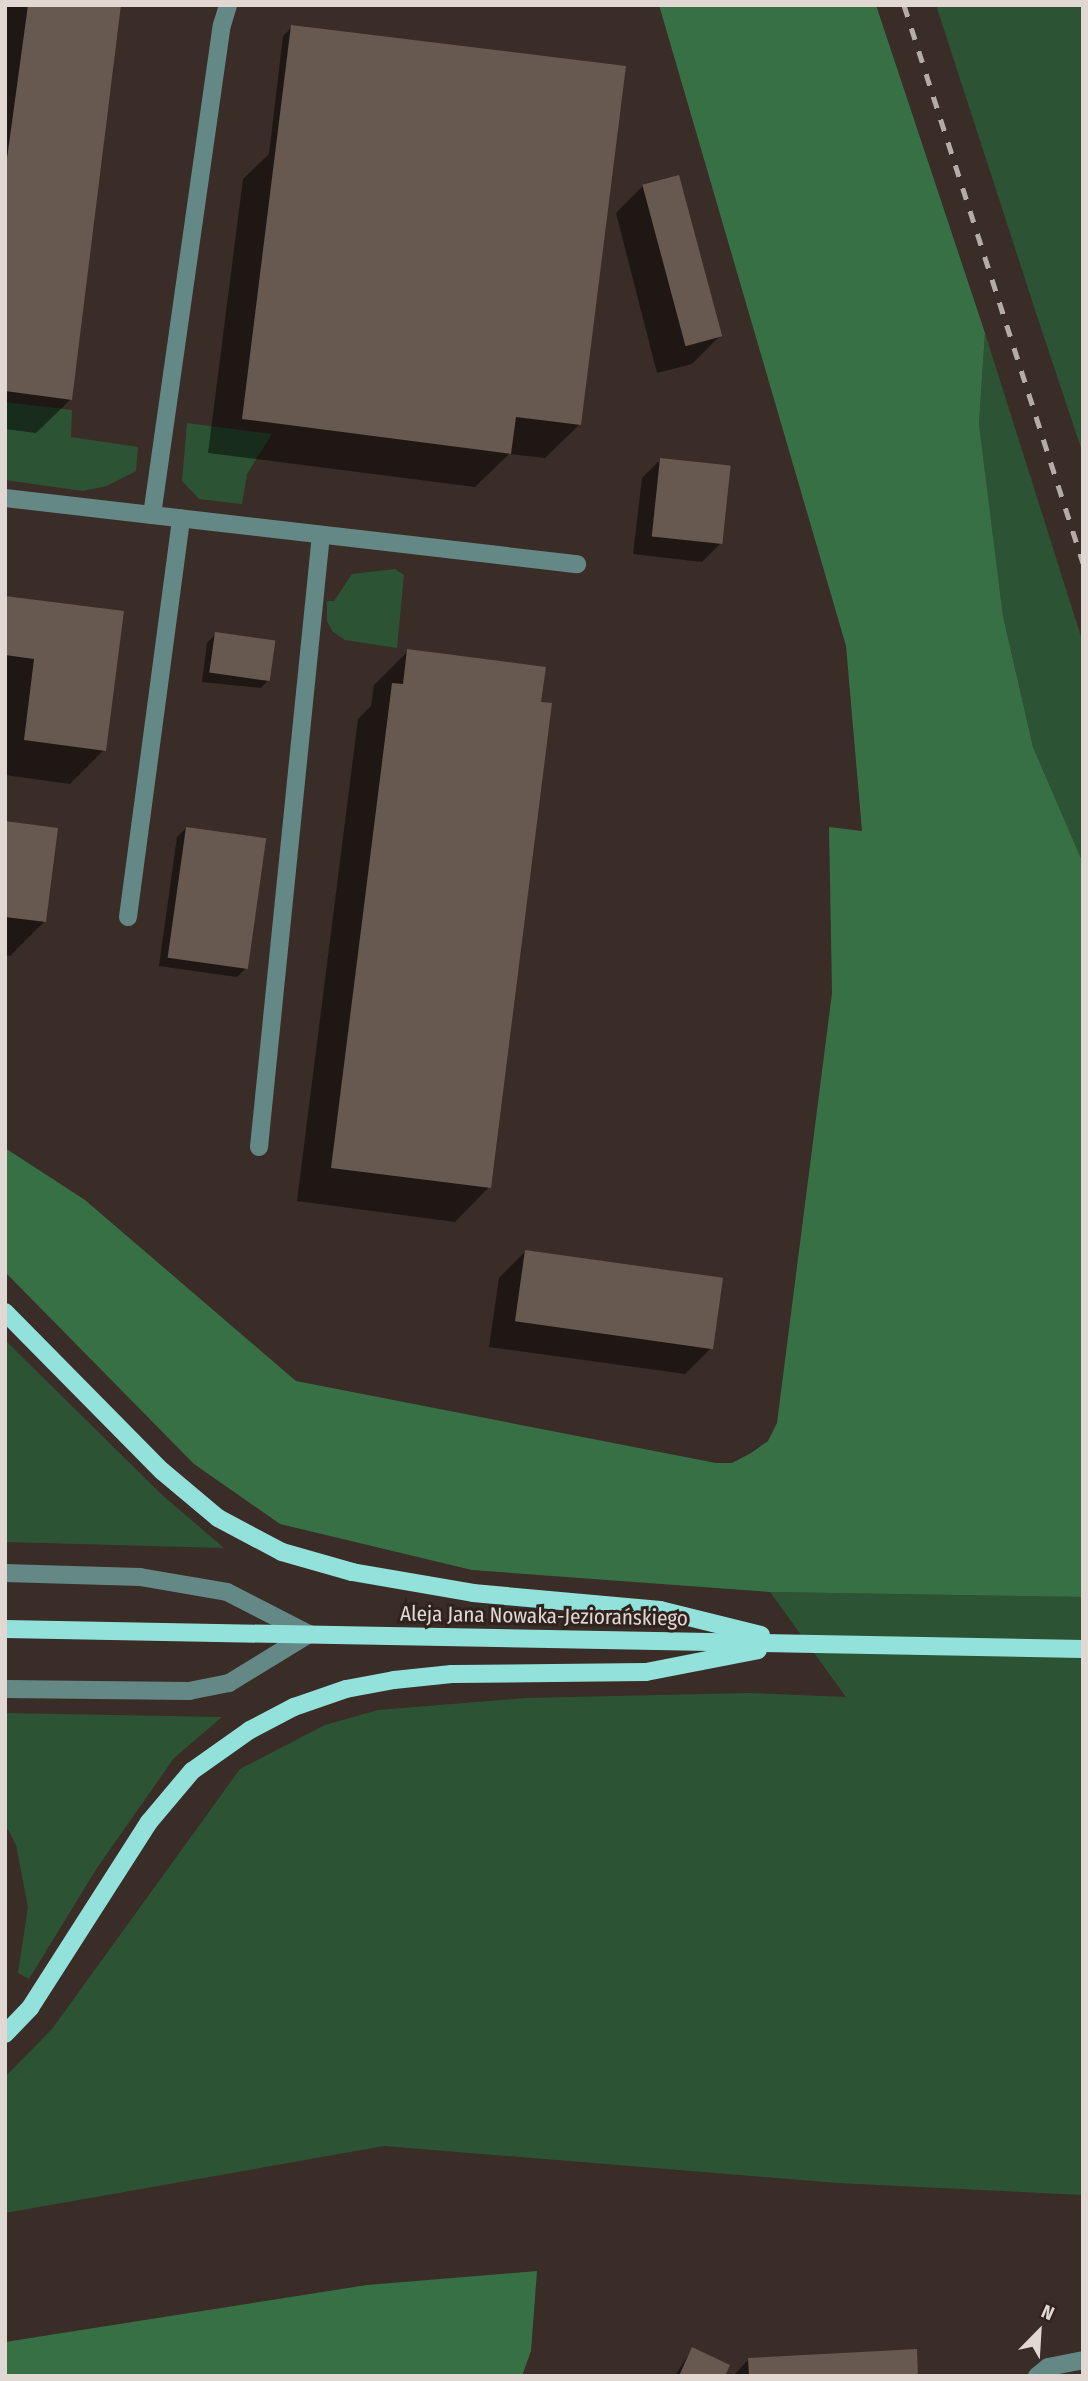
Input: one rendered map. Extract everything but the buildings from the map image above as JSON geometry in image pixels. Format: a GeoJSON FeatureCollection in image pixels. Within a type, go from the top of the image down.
{"type":"FeatureCollection","features":[{"type":"Feature","properties":{"kind":"main road"},"geometry":{"type":"LineString","coordinates":[[5,1312],[162,1471],[218,1518],[282,1552],[352,1572],[473,1593],[660,1610],[792,1643]]}},
{"type":"Feature","properties":{"kind":"main road","name":"Aleja Jana Nowaka-Jeziorańskiego"},"geometry":{"type":"LineString","coordinates":[[5,1629],[1083,1649]]}},
{"type":"Feature","properties":{"kind":"main road"},"geometry":{"type":"LineString","coordinates":[[5,2034],[30,2008],[149,1822],[192,1771],[250,1730],[294,1707],[346,1689],[394,1680],[452,1674],[646,1672],[792,1643]]}},
{"type":"Feature","properties":{"kind":"lane"},"geometry":{"type":"LineString","coordinates":[[152,515],[222,25],[229,5]]}},
{"type":"Feature","properties":{"kind":"lane"},"geometry":{"type":"LineString","coordinates":[[5,498],[577,564]]}},
{"type":"Feature","properties":{"kind":"lane"},"geometry":{"type":"LineString","coordinates":[[128,917],[181,519]]}},
{"type":"Feature","properties":{"kind":"lane"},"geometry":{"type":"LineString","coordinates":[[259,1147],[321,535]]}},
{"type":"Feature","properties":{"kind":"lane"},"geometry":{"type":"LineString","coordinates":[[5,1573],[140,1577],[227,1592],[309,1634]]}},
{"type":"Feature","properties":{"kind":"lane"},"geometry":{"type":"LineString","coordinates":[[5,1689],[103,1693],[202,1688],[229,1683],[309,1634]]}},
{"type":"Feature","properties":{"kind":"lane"},"geometry":{"type":"LineString","coordinates":[[1037,2376],[1048,2367],[1083,2360]]}},
{"type":"Feature","properties":{"kind":"green space"},"geometry":{"type":"Polygon","coordinates":[[[659,5],[876,5],[985,333],[979,424],[1003,616],[1033,747],[1083,863],[1083,1597],[770,1592],[472,1570],[280,1524],[194,1464],[5,1272],[5,1148],[85,1200],[296,1381],[716,1463],[732,1463],[768,1441],[777,1423],[832,993],[829,827],[862,831],[846,646],[659,5]]]}},
{"type":"Feature","properties":{"kind":"green space"},"geometry":{"type":"Polygon","coordinates":[[[936,5],[1083,5],[1083,454],[1038,319],[936,5]]]}},
{"type":"Feature","properties":{"kind":"green space"},"geometry":{"type":"Polygon","coordinates":[[[985,333],[1083,643],[1083,863],[1033,747],[1003,616],[979,424],[985,333]]]}},
{"type":"Feature","properties":{"kind":"green space"},"geometry":{"type":"Polygon","coordinates":[[[5,402],[72,410],[71,437],[138,447],[136,471],[107,486],[83,491],[5,480],[5,402]]]}},
{"type":"Feature","properties":{"kind":"green space"},"geometry":{"type":"Polygon","coordinates":[[[187,423],[272,434],[247,474],[242,504],[199,499],[182,481],[187,423]]]}},
{"type":"Feature","properties":{"kind":"green space"},"geometry":{"type":"Polygon","coordinates":[[[395,569],[404,575],[397,648],[345,640],[333,632],[327,621],[327,601],[334,601],[352,574],[395,569]]]}},
{"type":"Feature","properties":{"kind":"green space"},"geometry":{"type":"Polygon","coordinates":[[[5,1340],[161,1494],[224,1548],[5,1542],[5,1340]]]}},
{"type":"Feature","properties":{"kind":"green space"},"geometry":{"type":"Polygon","coordinates":[[[770,1592],[1083,1597],[1083,2195],[838,2183],[384,2146],[5,2213],[5,2077],[52,2029],[240,1769],[325,1725],[378,1710],[525,1698],[749,1693],[846,1697],[770,1592]]]}},
{"type":"Feature","properties":{"kind":"green space"},"geometry":{"type":"Polygon","coordinates":[[[5,1713],[222,1717],[174,1758],[97,1868],[29,1979],[18,1973],[28,1907],[16,1845],[5,1824],[5,1713]]]}},
{"type":"Feature","properties":{"kind":"green space"},"geometry":{"type":"Polygon","coordinates":[[[537,2271],[531,2351],[522,2376],[5,2376],[5,2342],[367,2285],[537,2271]]]}},
{"type":"Feature","properties":{"kind":"railway"},"geometry":{"type":"LineString","coordinates":[[904,5],[1083,563]]}}]}
